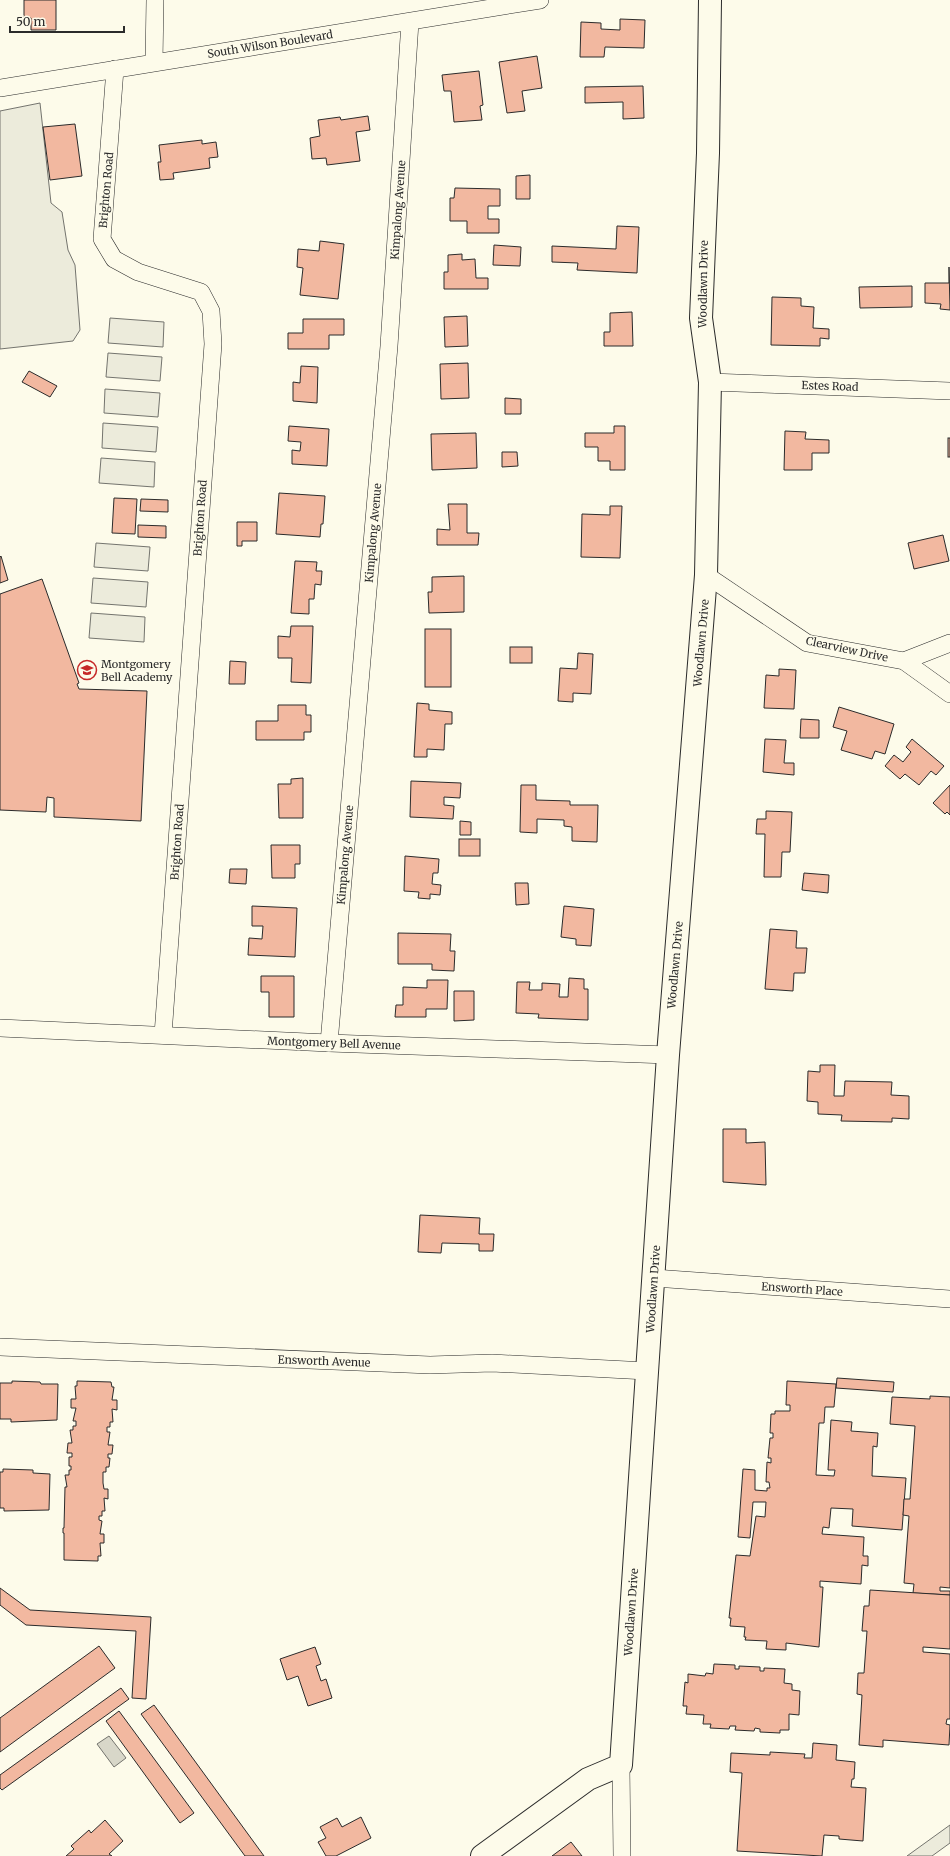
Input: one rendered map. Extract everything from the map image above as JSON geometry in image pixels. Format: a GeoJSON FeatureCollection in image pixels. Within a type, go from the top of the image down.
{"type":"FeatureCollection","features":[{"type":"Feature","properties":{"kind":"main road","name":"Woodlawn Drive"},"geometry":{"type":"LineString","coordinates":[[620,1765],[668,1055],[706,576],[710,382],[701,318],[708,153],[710,0]]}},
{"type":"Feature","properties":{"kind":"main road"},"geometry":{"type":"LineString","coordinates":[[482,1856],[588,1779],[620,1765]]}},
{"type":"Feature","properties":{"kind":"street"},"geometry":{"type":"LineString","coordinates":[[154,62],[155,0]]}},
{"type":"Feature","properties":{"kind":"street","name":"South Wilson Boulevard"},"geometry":{"type":"LineString","coordinates":[[0,88],[540,0]]}},
{"type":"Feature","properties":{"kind":"street","name":"Kimpalong Avenue"},"geometry":{"type":"LineString","coordinates":[[329,1043],[388,354],[410,22]]}},
{"type":"Feature","properties":{"kind":"street","name":"Brighton Road"},"geometry":{"type":"LineString","coordinates":[[115,69],[102,239],[114,259],[138,272],[201,292],[211,311],[213,344],[163,1035]]}},
{"type":"Feature","properties":{"kind":"street","name":"Estes Road"},"geometry":{"type":"LineString","coordinates":[[710,382],[950,391]]}},
{"type":"Feature","properties":{"kind":"street","name":"Clearview Drive"},"geometry":{"type":"LineString","coordinates":[[706,576],[807,643],[904,661],[950,694]]}},
{"type":"Feature","properties":{"kind":"street"},"geometry":{"type":"LineString","coordinates":[[904,661],[950,643]]}},
{"type":"Feature","properties":{"kind":"street","name":"Montgomery Bell Avenue"},"geometry":{"type":"LineString","coordinates":[[0,1028],[329,1043],[668,1055]]}},
{"type":"Feature","properties":{"kind":"street","name":"Ensworth Place"},"geometry":{"type":"LineString","coordinates":[[654,1278],[950,1299]]}},
{"type":"Feature","properties":{"kind":"street","name":"Ensworth Avenue"},"geometry":{"type":"LineString","coordinates":[[0,1347],[430,1366],[492,1364],[647,1371]]}},
{"type":"Feature","properties":{"kind":"street"},"geometry":{"type":"LineString","coordinates":[[620,1765],[622,1856]]}},
{"type":"Feature","properties":{"kind":"shaded area"},"geometry":{"type":"Polygon","coordinates":[[[40,103],[51,203],[62,212],[68,250],[75,265],[80,330],[73,341],[0,349],[0,111],[40,103]]]}},
{"type":"Feature","properties":{"kind":"shaded area"},"geometry":{"type":"Polygon","coordinates":[[[110,318],[164,322],[163,347],[108,343],[110,318]]]}},
{"type":"Feature","properties":{"kind":"shaded area"},"geometry":{"type":"Polygon","coordinates":[[[108,353],[162,357],[160,381],[106,377],[108,353]]]}},
{"type":"Feature","properties":{"kind":"shaded area"},"geometry":{"type":"Polygon","coordinates":[[[105,389],[160,393],[158,417],[104,413],[105,389]]]}},
{"type":"Feature","properties":{"kind":"shaded area"},"geometry":{"type":"Polygon","coordinates":[[[103,423],[158,427],[156,452],[102,448],[103,423]]]}},
{"type":"Feature","properties":{"kind":"shaded area"},"geometry":{"type":"Polygon","coordinates":[[[101,458],[155,462],[154,487],[99,483],[101,458]]]}},
{"type":"Feature","properties":{"kind":"shaded area"},"geometry":{"type":"Polygon","coordinates":[[[96,543],[150,547],[148,571],[94,567],[96,543]]]}},
{"type":"Feature","properties":{"kind":"shaded area"},"geometry":{"type":"Polygon","coordinates":[[[93,578],[148,582],[146,607],[91,603],[93,578]]]}},
{"type":"Feature","properties":{"kind":"shaded area"},"geometry":{"type":"Polygon","coordinates":[[[91,613],[145,617],[144,642],[89,638],[91,613]]]}},
{"type":"Feature","properties":{"kind":"shaded area"},"geometry":{"type":"Polygon","coordinates":[[[109,1736],[126,1758],[114,1767],[97,1744],[109,1736]]]}},
{"type":"Feature","properties":{"kind":"shaded area"},"geometry":{"type":"Polygon","coordinates":[[[950,1825],[950,1843],[932,1856],[907,1856],[950,1825]]]}},
{"type":"Feature","properties":{"kind":"building"},"geometry":{"type":"Polygon","coordinates":[[[24,0],[56,0],[56,30],[31,30],[31,18],[24,18],[24,0]]]}},
{"type":"Feature","properties":{"kind":"building"},"geometry":{"type":"Polygon","coordinates":[[[620,19],[645,20],[644,48],[605,47],[604,57],[580,57],[581,22],[601,23],[601,29],[620,30],[620,19]]]}},
{"type":"Feature","properties":{"kind":"building"},"geometry":{"type":"Polygon","coordinates":[[[537,56],[542,88],[522,91],[525,111],[507,113],[499,62],[537,56]]]}},
{"type":"Feature","properties":{"kind":"building"},"geometry":{"type":"Polygon","coordinates":[[[479,71],[483,105],[480,106],[482,120],[454,122],[451,91],[444,91],[442,75],[479,71]]]}},
{"type":"Feature","properties":{"kind":"building"},"geometry":{"type":"Polygon","coordinates":[[[643,86],[644,118],[623,119],[623,102],[585,103],[585,87],[643,86]]]}},
{"type":"Feature","properties":{"kind":"building"},"geometry":{"type":"Polygon","coordinates":[[[368,116],[370,130],[356,132],[360,161],[327,165],[326,158],[312,159],[310,138],[320,136],[318,120],[340,117],[341,120],[368,116]]]}},
{"type":"Feature","properties":{"kind":"building"},"geometry":{"type":"Polygon","coordinates":[[[75,124],[82,176],[50,180],[43,127],[75,124]]]}},
{"type":"Feature","properties":{"kind":"building"},"geometry":{"type":"Polygon","coordinates":[[[202,140],[202,144],[216,142],[218,157],[209,158],[210,168],[173,173],[174,179],[160,180],[158,162],[161,162],[159,145],[202,140]]]}},
{"type":"Feature","properties":{"kind":"building"},"geometry":{"type":"Polygon","coordinates":[[[530,175],[530,199],[516,199],[516,176],[530,175]]]}},
{"type":"Feature","properties":{"kind":"building"},"geometry":{"type":"Polygon","coordinates":[[[455,188],[500,189],[500,206],[488,206],[488,219],[499,219],[499,233],[467,233],[467,221],[450,221],[450,198],[454,198],[455,188]]]}},
{"type":"Feature","properties":{"kind":"building"},"geometry":{"type":"Polygon","coordinates":[[[617,226],[639,227],[637,273],[577,270],[578,263],[552,262],[552,246],[616,249],[617,226]]]}},
{"type":"Feature","properties":{"kind":"building"},"geometry":{"type":"Polygon","coordinates":[[[320,241],[344,244],[338,299],[300,295],[303,268],[297,267],[298,249],[319,251],[320,241]]]}},
{"type":"Feature","properties":{"kind":"building"},"geometry":{"type":"Polygon","coordinates":[[[494,245],[521,247],[520,266],[493,265],[494,245]]]}},
{"type":"Feature","properties":{"kind":"building"},"geometry":{"type":"Polygon","coordinates":[[[462,254],[462,260],[475,259],[476,278],[488,278],[488,289],[444,289],[444,272],[448,272],[448,255],[462,254]]]}},
{"type":"Feature","properties":{"kind":"building"},"geometry":{"type":"Polygon","coordinates":[[[949,267],[950,310],[940,309],[941,304],[925,303],[925,283],[949,283],[949,267]]]}},
{"type":"Feature","properties":{"kind":"building"},"geometry":{"type":"Polygon","coordinates":[[[912,286],[912,307],[860,308],[859,287],[912,286]]]}},
{"type":"Feature","properties":{"kind":"building"},"geometry":{"type":"Polygon","coordinates":[[[772,297],[801,298],[801,306],[814,307],[813,328],[829,329],[829,339],[820,338],[820,346],[771,345],[772,297]]]}},
{"type":"Feature","properties":{"kind":"building"},"geometry":{"type":"Polygon","coordinates":[[[632,312],[633,346],[604,346],[604,332],[610,332],[610,313],[632,312]]]}},
{"type":"Feature","properties":{"kind":"building"},"geometry":{"type":"Polygon","coordinates":[[[467,316],[468,346],[445,347],[444,317],[467,316]]]}},
{"type":"Feature","properties":{"kind":"building"},"geometry":{"type":"Polygon","coordinates":[[[303,319],[344,319],[344,335],[329,335],[329,349],[288,349],[288,333],[303,333],[303,319]]]}},
{"type":"Feature","properties":{"kind":"building"},"geometry":{"type":"Polygon","coordinates":[[[468,363],[469,398],[441,399],[440,364],[468,363]]]}},
{"type":"Feature","properties":{"kind":"building"},"geometry":{"type":"Polygon","coordinates":[[[301,366],[318,367],[317,403],[293,401],[293,382],[300,383],[301,366]]]}},
{"type":"Feature","properties":{"kind":"building"},"geometry":{"type":"Polygon","coordinates":[[[29,371],[57,386],[50,397],[22,382],[29,371]]]}},
{"type":"Feature","properties":{"kind":"building"},"geometry":{"type":"Polygon","coordinates":[[[505,398],[521,399],[521,414],[505,414],[505,398]]]}},
{"type":"Feature","properties":{"kind":"building"},"geometry":{"type":"Polygon","coordinates":[[[289,426],[329,429],[327,466],[292,464],[292,450],[300,451],[301,442],[288,441],[289,426]]]}},
{"type":"Feature","properties":{"kind":"building"},"geometry":{"type":"Polygon","coordinates":[[[614,426],[625,426],[625,470],[610,470],[610,461],[598,461],[598,447],[585,447],[585,433],[614,433],[614,426]]]}},
{"type":"Feature","properties":{"kind":"building"},"geometry":{"type":"Polygon","coordinates":[[[785,431],[806,432],[805,439],[829,440],[829,453],[812,453],[812,470],[784,470],[785,431]]]}},
{"type":"Feature","properties":{"kind":"building"},"geometry":{"type":"Polygon","coordinates":[[[476,433],[477,468],[432,470],[431,434],[476,433]]]}},
{"type":"Feature","properties":{"kind":"building"},"geometry":{"type":"Polygon","coordinates":[[[948,438],[950,438],[950,457],[948,457],[948,438]]]}},
{"type":"Feature","properties":{"kind":"building"},"geometry":{"type":"Polygon","coordinates":[[[502,452],[517,452],[518,466],[502,467],[502,452]]]}},
{"type":"Feature","properties":{"kind":"building"},"geometry":{"type":"Polygon","coordinates":[[[279,493],[325,496],[323,524],[321,524],[320,537],[276,534],[279,493]]]}},
{"type":"Feature","properties":{"kind":"building"},"geometry":{"type":"Polygon","coordinates":[[[114,498],[137,499],[135,534],[112,533],[114,498]]]}},
{"type":"Feature","properties":{"kind":"building"},"geometry":{"type":"Polygon","coordinates":[[[141,499],[168,500],[168,512],[140,511],[141,499]]]}},
{"type":"Feature","properties":{"kind":"building"},"geometry":{"type":"Polygon","coordinates":[[[448,504],[467,504],[467,533],[479,533],[478,545],[437,545],[437,529],[450,530],[448,504]]]}},
{"type":"Feature","properties":{"kind":"building"},"geometry":{"type":"Polygon","coordinates":[[[610,506],[622,506],[620,558],[581,557],[582,514],[610,515],[610,506]]]}},
{"type":"Feature","properties":{"kind":"building"},"geometry":{"type":"Polygon","coordinates":[[[237,522],[257,522],[257,541],[242,541],[242,546],[237,546],[237,522]]]}},
{"type":"Feature","properties":{"kind":"building"},"geometry":{"type":"Polygon","coordinates":[[[138,525],[166,526],[166,538],[138,537],[138,525]]]}},
{"type":"Feature","properties":{"kind":"building"},"geometry":{"type":"Polygon","coordinates":[[[943,535],[949,561],[914,569],[908,543],[943,535]]]}},
{"type":"Feature","properties":{"kind":"building"},"geometry":{"type":"Polygon","coordinates":[[[1,556],[8,580],[0,583],[0,557],[1,556]]]}},
{"type":"Feature","properties":{"kind":"building"},"geometry":{"type":"Polygon","coordinates":[[[295,561],[317,562],[316,571],[322,571],[321,585],[315,584],[314,599],[309,599],[309,614],[291,613],[295,561]]]}},
{"type":"Feature","properties":{"kind":"building"},"geometry":{"type":"Polygon","coordinates":[[[464,576],[464,612],[429,613],[428,592],[432,592],[432,577],[464,576]]]}},
{"type":"Feature","properties":{"kind":"building"},"geometry":{"type":"Polygon","coordinates":[[[42,579],[79,683],[77,684],[79,689],[147,691],[141,821],[54,817],[54,798],[47,797],[46,812],[0,810],[0,594],[42,579]]]}},
{"type":"Feature","properties":{"kind":"building"},"geometry":{"type":"Polygon","coordinates":[[[291,626],[313,626],[311,683],[291,682],[292,658],[278,658],[278,636],[290,637],[291,626]]]}},
{"type":"Feature","properties":{"kind":"building"},"geometry":{"type":"Polygon","coordinates":[[[425,629],[451,629],[451,687],[425,687],[425,629]]]}},
{"type":"Feature","properties":{"kind":"building"},"geometry":{"type":"Polygon","coordinates":[[[510,647],[532,647],[532,663],[510,663],[510,647]]]}},
{"type":"Feature","properties":{"kind":"building"},"geometry":{"type":"Polygon","coordinates":[[[578,653],[593,654],[591,694],[573,693],[573,702],[558,701],[560,668],[577,669],[578,653]]]}},
{"type":"Feature","properties":{"kind":"building"},"geometry":{"type":"Polygon","coordinates":[[[230,661],[246,662],[245,684],[229,684],[230,661]]]}},
{"type":"Feature","properties":{"kind":"building"},"geometry":{"type":"Polygon","coordinates":[[[779,669],[796,670],[794,709],[764,708],[766,675],[779,676],[779,669]]]}},
{"type":"Feature","properties":{"kind":"building"},"geometry":{"type":"Polygon","coordinates":[[[417,703],[429,704],[429,710],[452,712],[452,724],[445,724],[444,750],[427,749],[427,757],[414,757],[417,703]]]}},
{"type":"Feature","properties":{"kind":"building"},"geometry":{"type":"Polygon","coordinates":[[[278,705],[306,705],[306,715],[311,715],[311,732],[304,732],[304,740],[256,740],[256,721],[278,721],[278,705]]]}},
{"type":"Feature","properties":{"kind":"building"},"geometry":{"type":"Polygon","coordinates":[[[839,707],[894,724],[885,754],[875,751],[872,759],[841,750],[847,731],[833,727],[839,707]]]}},
{"type":"Feature","properties":{"kind":"building"},"geometry":{"type":"Polygon","coordinates":[[[801,719],[819,720],[819,738],[800,738],[801,719]]]}},
{"type":"Feature","properties":{"kind":"building"},"geometry":{"type":"Polygon","coordinates":[[[765,739],[786,740],[784,763],[794,763],[794,775],[763,772],[765,739]]]}},
{"type":"Feature","properties":{"kind":"building"},"geometry":{"type":"Polygon","coordinates":[[[912,739],[944,766],[936,775],[931,771],[919,785],[905,774],[900,779],[885,766],[894,755],[903,762],[911,752],[906,747],[912,739]]]}},
{"type":"Feature","properties":{"kind":"building"},"geometry":{"type":"Polygon","coordinates":[[[303,778],[303,818],[279,818],[278,784],[291,784],[291,779],[303,778]]]}},
{"type":"Feature","properties":{"kind":"building"},"geometry":{"type":"Polygon","coordinates":[[[411,781],[461,783],[460,798],[444,797],[444,805],[454,806],[453,819],[410,817],[411,781]]]}},
{"type":"Feature","properties":{"kind":"building"},"geometry":{"type":"Polygon","coordinates":[[[521,785],[536,785],[536,800],[570,801],[570,805],[598,805],[597,842],[572,841],[572,827],[564,826],[564,820],[537,819],[537,833],[520,832],[521,785]]]}},
{"type":"Feature","properties":{"kind":"building"},"geometry":{"type":"Polygon","coordinates":[[[950,785],[950,815],[947,812],[945,814],[933,803],[950,785]]]}},
{"type":"Feature","properties":{"kind":"building"},"geometry":{"type":"Polygon","coordinates":[[[766,811],[792,812],[790,852],[782,852],[781,877],[764,877],[765,834],[756,834],[757,819],[766,819],[766,811]]]}},
{"type":"Feature","properties":{"kind":"building"},"geometry":{"type":"Polygon","coordinates":[[[460,821],[471,822],[471,835],[460,835],[460,821]]]}},
{"type":"Feature","properties":{"kind":"building"},"geometry":{"type":"Polygon","coordinates":[[[459,839],[480,839],[480,856],[459,856],[459,839]]]}},
{"type":"Feature","properties":{"kind":"building"},"geometry":{"type":"Polygon","coordinates":[[[271,845],[300,845],[300,864],[295,864],[295,878],[272,878],[271,845]]]}},
{"type":"Feature","properties":{"kind":"building"},"geometry":{"type":"Polygon","coordinates":[[[405,856],[439,859],[438,873],[433,873],[432,884],[441,885],[440,895],[430,894],[430,899],[418,898],[419,892],[404,891],[405,856]]]}},
{"type":"Feature","properties":{"kind":"building"},"geometry":{"type":"Polygon","coordinates":[[[230,869],[247,869],[246,884],[229,883],[230,869]]]}},
{"type":"Feature","properties":{"kind":"building"},"geometry":{"type":"Polygon","coordinates":[[[804,873],[829,875],[828,893],[802,890],[804,873]]]}},
{"type":"Feature","properties":{"kind":"building"},"geometry":{"type":"Polygon","coordinates":[[[515,883],[528,883],[529,904],[516,905],[515,883]]]}},
{"type":"Feature","properties":{"kind":"building"},"geometry":{"type":"Polygon","coordinates":[[[252,906],[297,908],[295,957],[248,955],[249,938],[262,939],[263,926],[252,926],[252,906]]]}},
{"type":"Feature","properties":{"kind":"building"},"geometry":{"type":"Polygon","coordinates":[[[564,906],[594,909],[591,946],[576,945],[576,939],[561,937],[564,906]]]}},
{"type":"Feature","properties":{"kind":"building"},"geometry":{"type":"Polygon","coordinates":[[[770,929],[797,931],[796,948],[807,948],[805,973],[794,973],[793,991],[765,989],[770,929]]]}},
{"type":"Feature","properties":{"kind":"building"},"geometry":{"type":"Polygon","coordinates":[[[398,933],[451,934],[450,951],[455,951],[454,971],[432,970],[432,964],[398,964],[398,933]]]}},
{"type":"Feature","properties":{"kind":"building"},"geometry":{"type":"Polygon","coordinates":[[[261,976],[294,976],[294,1017],[269,1017],[269,992],[261,992],[261,976]]]}},
{"type":"Feature","properties":{"kind":"building"},"geometry":{"type":"Polygon","coordinates":[[[569,978],[584,979],[584,989],[588,989],[588,1020],[538,1018],[539,1014],[516,1013],[517,982],[530,982],[529,990],[542,990],[542,983],[560,984],[559,997],[568,997],[569,978]]]}},
{"type":"Feature","properties":{"kind":"building"},"geometry":{"type":"Polygon","coordinates":[[[427,980],[448,980],[447,1009],[426,1009],[426,1017],[395,1017],[396,1005],[403,1005],[403,987],[427,988],[427,980]]]}},
{"type":"Feature","properties":{"kind":"building"},"geometry":{"type":"Polygon","coordinates":[[[454,991],[474,991],[474,1020],[454,1021],[454,991]]]}},
{"type":"Feature","properties":{"kind":"building"},"geometry":{"type":"Polygon","coordinates":[[[820,1065],[835,1065],[834,1096],[844,1096],[845,1081],[892,1082],[891,1095],[909,1096],[909,1119],[892,1118],[892,1122],[841,1121],[842,1115],[818,1114],[818,1102],[807,1101],[808,1071],[820,1072],[820,1065]]]}},
{"type":"Feature","properties":{"kind":"building"},"geometry":{"type":"Polygon","coordinates":[[[723,1129],[746,1129],[746,1143],[765,1142],[766,1185],[723,1182],[723,1129]]]}},
{"type":"Feature","properties":{"kind":"building"},"geometry":{"type":"Polygon","coordinates":[[[420,1215],[480,1218],[479,1234],[494,1234],[493,1251],[479,1251],[479,1244],[442,1243],[441,1253],[418,1252],[420,1215]]]}},
{"type":"Feature","properties":{"kind":"building"},"geometry":{"type":"Polygon","coordinates":[[[837,1378],[894,1382],[893,1392],[836,1388],[837,1378]]]}},
{"type":"Feature","properties":{"kind":"building"},"geometry":{"type":"Polygon","coordinates":[[[12,1381],[58,1384],[57,1420],[11,1422],[11,1419],[0,1419],[0,1383],[12,1383],[12,1381]]]}},
{"type":"Feature","properties":{"kind":"building"},"geometry":{"type":"Polygon","coordinates":[[[77,1381],[111,1382],[112,1387],[114,1387],[112,1400],[117,1400],[117,1410],[112,1409],[113,1422],[110,1422],[110,1427],[107,1427],[107,1432],[110,1432],[108,1445],[113,1445],[112,1454],[108,1454],[108,1458],[110,1458],[109,1467],[106,1467],[106,1472],[103,1472],[104,1489],[108,1489],[108,1499],[104,1498],[105,1511],[102,1511],[102,1516],[99,1516],[99,1520],[102,1521],[100,1534],[104,1534],[104,1543],[100,1543],[101,1556],[98,1556],[98,1561],[64,1560],[63,1528],[65,1487],[67,1487],[65,1475],[69,1475],[69,1470],[71,1470],[71,1466],[69,1466],[69,1457],[72,1457],[72,1453],[67,1453],[68,1443],[72,1443],[70,1430],[73,1430],[73,1426],[76,1426],[76,1421],[73,1421],[76,1408],[71,1408],[71,1399],[76,1399],[75,1386],[77,1386],[77,1381]]]}},
{"type":"Feature","properties":{"kind":"building"},"geometry":{"type":"Polygon","coordinates":[[[787,1381],[836,1384],[834,1407],[825,1407],[824,1423],[819,1423],[816,1475],[834,1476],[835,1470],[828,1470],[831,1420],[852,1422],[851,1431],[878,1433],[877,1447],[873,1446],[872,1476],[906,1478],[902,1530],[852,1526],[853,1509],[831,1508],[829,1528],[823,1527],[822,1534],[864,1537],[863,1556],[868,1556],[868,1566],[862,1565],[861,1584],[820,1581],[820,1587],[823,1587],[819,1647],[786,1643],[786,1650],[766,1649],[767,1641],[745,1640],[745,1627],[730,1626],[731,1618],[729,1618],[736,1555],[750,1556],[756,1516],[765,1517],[766,1502],[753,1502],[750,1538],[738,1537],[743,1469],[755,1470],[755,1490],[767,1491],[767,1488],[770,1488],[769,1482],[766,1482],[767,1462],[771,1463],[771,1458],[768,1458],[770,1438],[773,1438],[773,1433],[770,1433],[771,1414],[775,1414],[775,1411],[790,1411],[790,1405],[786,1405],[787,1381]]]}},
{"type":"Feature","properties":{"kind":"building"},"geometry":{"type":"Polygon","coordinates":[[[930,1396],[950,1397],[950,1588],[940,1587],[940,1591],[950,1591],[950,1595],[913,1593],[914,1584],[904,1583],[909,1516],[903,1515],[904,1499],[910,1499],[915,1426],[890,1424],[892,1397],[930,1399],[930,1396]]]}},
{"type":"Feature","properties":{"kind":"building"},"geometry":{"type":"Polygon","coordinates":[[[3,1469],[33,1470],[33,1473],[50,1474],[49,1510],[4,1511],[4,1508],[0,1508],[0,1472],[3,1472],[3,1469]]]}},
{"type":"Feature","properties":{"kind":"building"},"geometry":{"type":"Polygon","coordinates":[[[0,1588],[30,1610],[151,1617],[146,1699],[132,1698],[136,1631],[26,1625],[0,1605],[0,1588]]]}},
{"type":"Feature","properties":{"kind":"building"},"geometry":{"type":"Polygon","coordinates":[[[870,1590],[950,1595],[950,1649],[923,1647],[923,1652],[950,1654],[950,1719],[947,1719],[946,1724],[950,1725],[949,1745],[883,1740],[883,1747],[859,1745],[862,1695],[857,1694],[858,1673],[864,1673],[867,1631],[862,1631],[864,1606],[869,1606],[870,1590]]]}},
{"type":"Feature","properties":{"kind":"building"},"geometry":{"type":"Polygon","coordinates":[[[99,1646],[115,1668],[0,1752],[0,1718],[99,1646]]]}},
{"type":"Feature","properties":{"kind":"building"},"geometry":{"type":"Polygon","coordinates":[[[315,1647],[321,1664],[316,1666],[321,1681],[326,1679],[332,1698],[308,1706],[298,1676],[287,1680],[280,1659],[315,1647]]]}},
{"type":"Feature","properties":{"kind":"building"},"geometry":{"type":"Polygon","coordinates":[[[714,1664],[735,1665],[735,1669],[739,1669],[739,1666],[760,1667],[760,1671],[764,1671],[764,1668],[785,1669],[784,1683],[792,1684],[792,1690],[800,1691],[799,1715],[789,1714],[789,1730],[780,1730],[780,1733],[760,1732],[760,1729],[755,1728],[754,1731],[735,1730],[736,1726],[730,1726],[729,1729],[710,1728],[711,1724],[703,1724],[704,1715],[686,1714],[687,1706],[683,1706],[685,1682],[688,1683],[688,1674],[705,1676],[706,1673],[713,1674],[714,1664]]]}},
{"type":"Feature","properties":{"kind":"building"},"geometry":{"type":"Polygon","coordinates":[[[121,1688],[129,1699],[2,1790],[0,1788],[0,1775],[121,1688]]]}},
{"type":"Feature","properties":{"kind":"building"},"geometry":{"type":"Polygon","coordinates":[[[154,1705],[264,1856],[245,1856],[141,1714],[154,1705]]]}},
{"type":"Feature","properties":{"kind":"building"},"geometry":{"type":"Polygon","coordinates":[[[119,1711],[194,1813],[180,1823],[106,1721],[119,1711]]]}},
{"type":"Feature","properties":{"kind":"building"},"geometry":{"type":"Polygon","coordinates":[[[813,1743],[837,1745],[836,1760],[855,1762],[854,1779],[852,1779],[851,1787],[866,1788],[863,1841],[839,1839],[839,1836],[824,1835],[822,1856],[737,1851],[742,1773],[730,1772],[731,1753],[770,1755],[770,1752],[805,1754],[804,1758],[812,1758],[813,1743]]]}},
{"type":"Feature","properties":{"kind":"building"},"geometry":{"type":"Polygon","coordinates":[[[361,1817],[371,1838],[336,1856],[326,1856],[318,1842],[326,1838],[320,1827],[337,1818],[342,1827],[361,1817]]]}},
{"type":"Feature","properties":{"kind":"building"},"geometry":{"type":"Polygon","coordinates":[[[105,1820],[123,1841],[109,1854],[112,1856],[66,1856],[74,1849],[71,1846],[89,1830],[91,1833],[105,1820]]]}},
{"type":"Feature","properties":{"kind":"building"},"geometry":{"type":"Polygon","coordinates":[[[571,1842],[582,1856],[552,1856],[571,1842]]]}},
{"type":"Feature","properties":{"kind":"place","name":"Montgomery Bell Academy"},"geometry":{"type":"Point","coordinates":[87,670]}}]}
